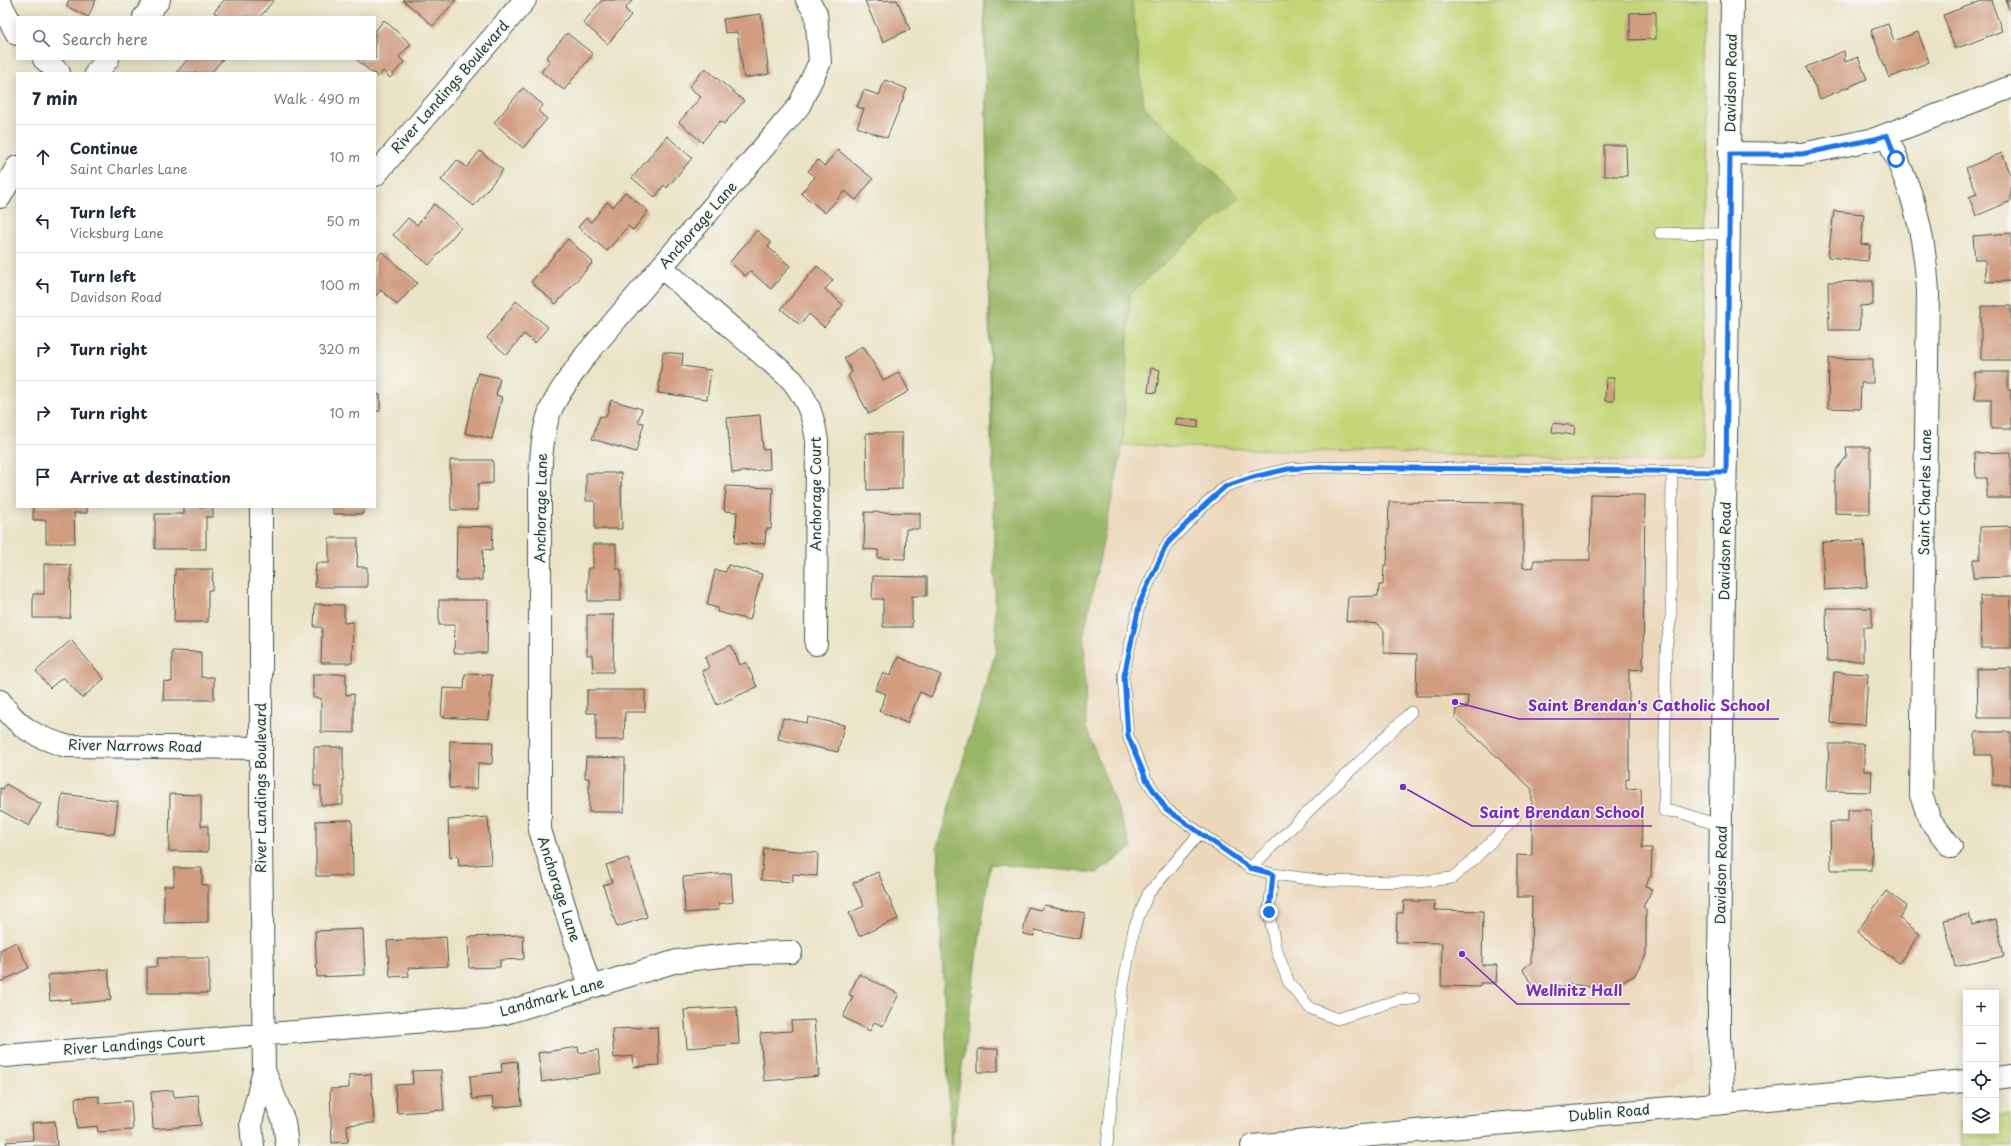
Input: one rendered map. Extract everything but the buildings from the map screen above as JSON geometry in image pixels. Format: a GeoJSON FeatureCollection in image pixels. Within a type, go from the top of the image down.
{"type":"FeatureCollection","features":[{"type":"Feature","properties":{"kind":"street"},"geometry":{"type":"LineString","coordinates":[[145,16],[159,0]]}},
{"type":"Feature","properties":{"kind":"street","name":"River Landings Boulevard"},"geometry":{"type":"LineString","coordinates":[[376,174],[525,0]]}},
{"type":"Feature","properties":{"kind":"street","name":"Anchorage Lane"},"geometry":{"type":"LineString","coordinates":[[590,986],[540,830],[540,481],[542,447],[549,414],[567,382],[585,356],[799,106],[820,62],[816,13],[807,0]]}},
{"type":"Feature","properties":{"kind":"street","name":"Davidson Road"},"geometry":{"type":"LineString","coordinates":[[1723,1103],[1719,1021],[1732,0]]}},
{"type":"Feature","properties":{"kind":"street"},"geometry":{"type":"LineString","coordinates":[[0,3],[16,32]]}},
{"type":"Feature","properties":{"kind":"street"},"geometry":{"type":"LineString","coordinates":[[45,60],[58,72]]}},
{"type":"Feature","properties":{"kind":"street"},"geometry":{"type":"LineString","coordinates":[[97,72],[107,60]]}},
{"type":"Feature","properties":{"kind":"street"},"geometry":{"type":"LineString","coordinates":[[1730,154],[1802,154],[1875,139],[2011,87]]}},
{"type":"Feature","properties":{"kind":"street","name":"Saint Charles Lane"},"geometry":{"type":"LineString","coordinates":[[1887,135],[1912,197],[1921,230],[1926,262],[1928,292],[1921,795],[1930,820],[1950,848]]}},
{"type":"Feature","properties":{"kind":"street"},"geometry":{"type":"LineString","coordinates":[[0,197],[16,169]]}},
{"type":"Feature","properties":{"kind":"street","name":"Anchorage Court"},"geometry":{"type":"LineString","coordinates":[[661,267],[792,380],[806,399],[814,419],[817,441],[816,644]]}},
{"type":"Feature","properties":{"kind":"street","name":"River Landings Boulevard"},"geometry":{"type":"LineString","coordinates":[[253,1146],[251,1123],[264,1070],[261,748],[261,508]]}},
{"type":"Feature","properties":{"kind":"street","name":"River Narrows Road"},"geometry":{"type":"LineString","coordinates":[[0,701],[8,713],[24,729],[44,739],[66,746],[261,748]]}},
{"type":"Feature","properties":{"kind":"street","name":"Landmark Lane"},"geometry":{"type":"LineString","coordinates":[[263,1035],[505,1013],[676,961],[748,953],[791,952]]}},
{"type":"Feature","properties":{"kind":"street","name":"River Landings Court"},"geometry":{"type":"LineString","coordinates":[[5,1056],[263,1035]]}},
{"type":"Feature","properties":{"kind":"street","name":"River Landings Boulevard"},"geometry":{"type":"LineString","coordinates":[[264,1070],[284,1122],[287,1146]]}},
{"type":"Feature","properties":{"kind":"street"},"geometry":{"type":"LineString","coordinates":[[1999,1078],[2011,1076]]}},
{"type":"Feature","properties":{"kind":"street","name":"Dublin Road"},"geometry":{"type":"LineString","coordinates":[[1252,1146],[1963,1081]]}},
{"type":"Feature","properties":{"kind":"lane"},"geometry":{"type":"LineString","coordinates":[[1660,233],[1729,234]]}},
{"type":"Feature","properties":{"kind":"lane"},"geometry":{"type":"LineString","coordinates":[[1515,818],[1473,860],[1452,878],[1418,882],[1324,881],[1273,874],[1250,868],[1199,834],[1166,809],[1146,779],[1128,736],[1124,676],[1140,602],[1167,544],[1226,486],[1253,477],[1288,469],[1316,467],[1726,472]]}},
{"type":"Feature","properties":{"kind":"lane"},"geometry":{"type":"LineString","coordinates":[[1672,471],[1671,617],[1666,649],[1664,811],[1679,812],[1721,826]]}},
{"type":"Feature","properties":{"kind":"lane"},"geometry":{"type":"LineString","coordinates":[[1250,868],[1411,712]]}},
{"type":"Feature","properties":{"kind":"lane"},"geometry":{"type":"LineString","coordinates":[[1106,1146],[1122,993],[1134,928],[1148,894],[1199,834]]}},
{"type":"Feature","properties":{"kind":"lane"},"geometry":{"type":"LineString","coordinates":[[1273,874],[1269,912],[1275,946],[1289,983],[1310,1008],[1337,1019],[1398,1000],[1414,999]]}},
{"type":"Feature","properties":{"kind":"shaded area"},"geometry":{"type":"Polygon","coordinates":[[[1123,445],[1692,458],[1701,454],[1693,1076],[1667,1092],[1139,1146],[1132,848],[1086,727],[1084,634],[1123,445]]]}},
{"type":"Feature","properties":{"kind":"green space"},"geometry":{"type":"Polygon","coordinates":[[[984,0],[1706,0],[1701,454],[1676,462],[991,441],[984,0]]]}},
{"type":"Feature","properties":{"kind":"green space"},"geometry":{"type":"Polygon","coordinates":[[[984,0],[1132,0],[1144,107],[1239,197],[1130,294],[1123,445],[1084,634],[1086,727],[1132,848],[1097,873],[990,864],[951,1146],[937,847],[996,651],[984,0]]]}},
{"type":"Feature","properties":{"kind":"green space"},"geometry":{"type":"Polygon","coordinates":[[[2011,1115],[2011,1146],[1962,1146],[1960,1121],[1963,1120],[1963,1134],[1999,1134],[1999,1117],[2011,1115]]]}},
{"type":"Feature","properties":{"kind":"place","name":"Saint Brendan's Catholic School"},"geometry":{"type":"Point","coordinates":[1455,702]}},
{"type":"Feature","properties":{"kind":"place","name":"Saint Brendan School"},"geometry":{"type":"Point","coordinates":[1403,787]}},
{"type":"Feature","properties":{"kind":"place","name":"Wellnitz Hall"},"geometry":{"type":"Point","coordinates":[1462,954]}},
{"type":"Feature","properties":{"kind":"route"},"geometry":{"type":"LineString","coordinates":[[1269,912],[1273,874],[1250,868],[1199,834],[1166,809],[1146,779],[1128,736],[1124,676],[1140,602],[1167,544],[1226,486],[1253,477],[1288,469],[1316,467],[1726,472],[1730,154],[1802,154],[1875,139],[1887,135],[1896,159]]}}]}
